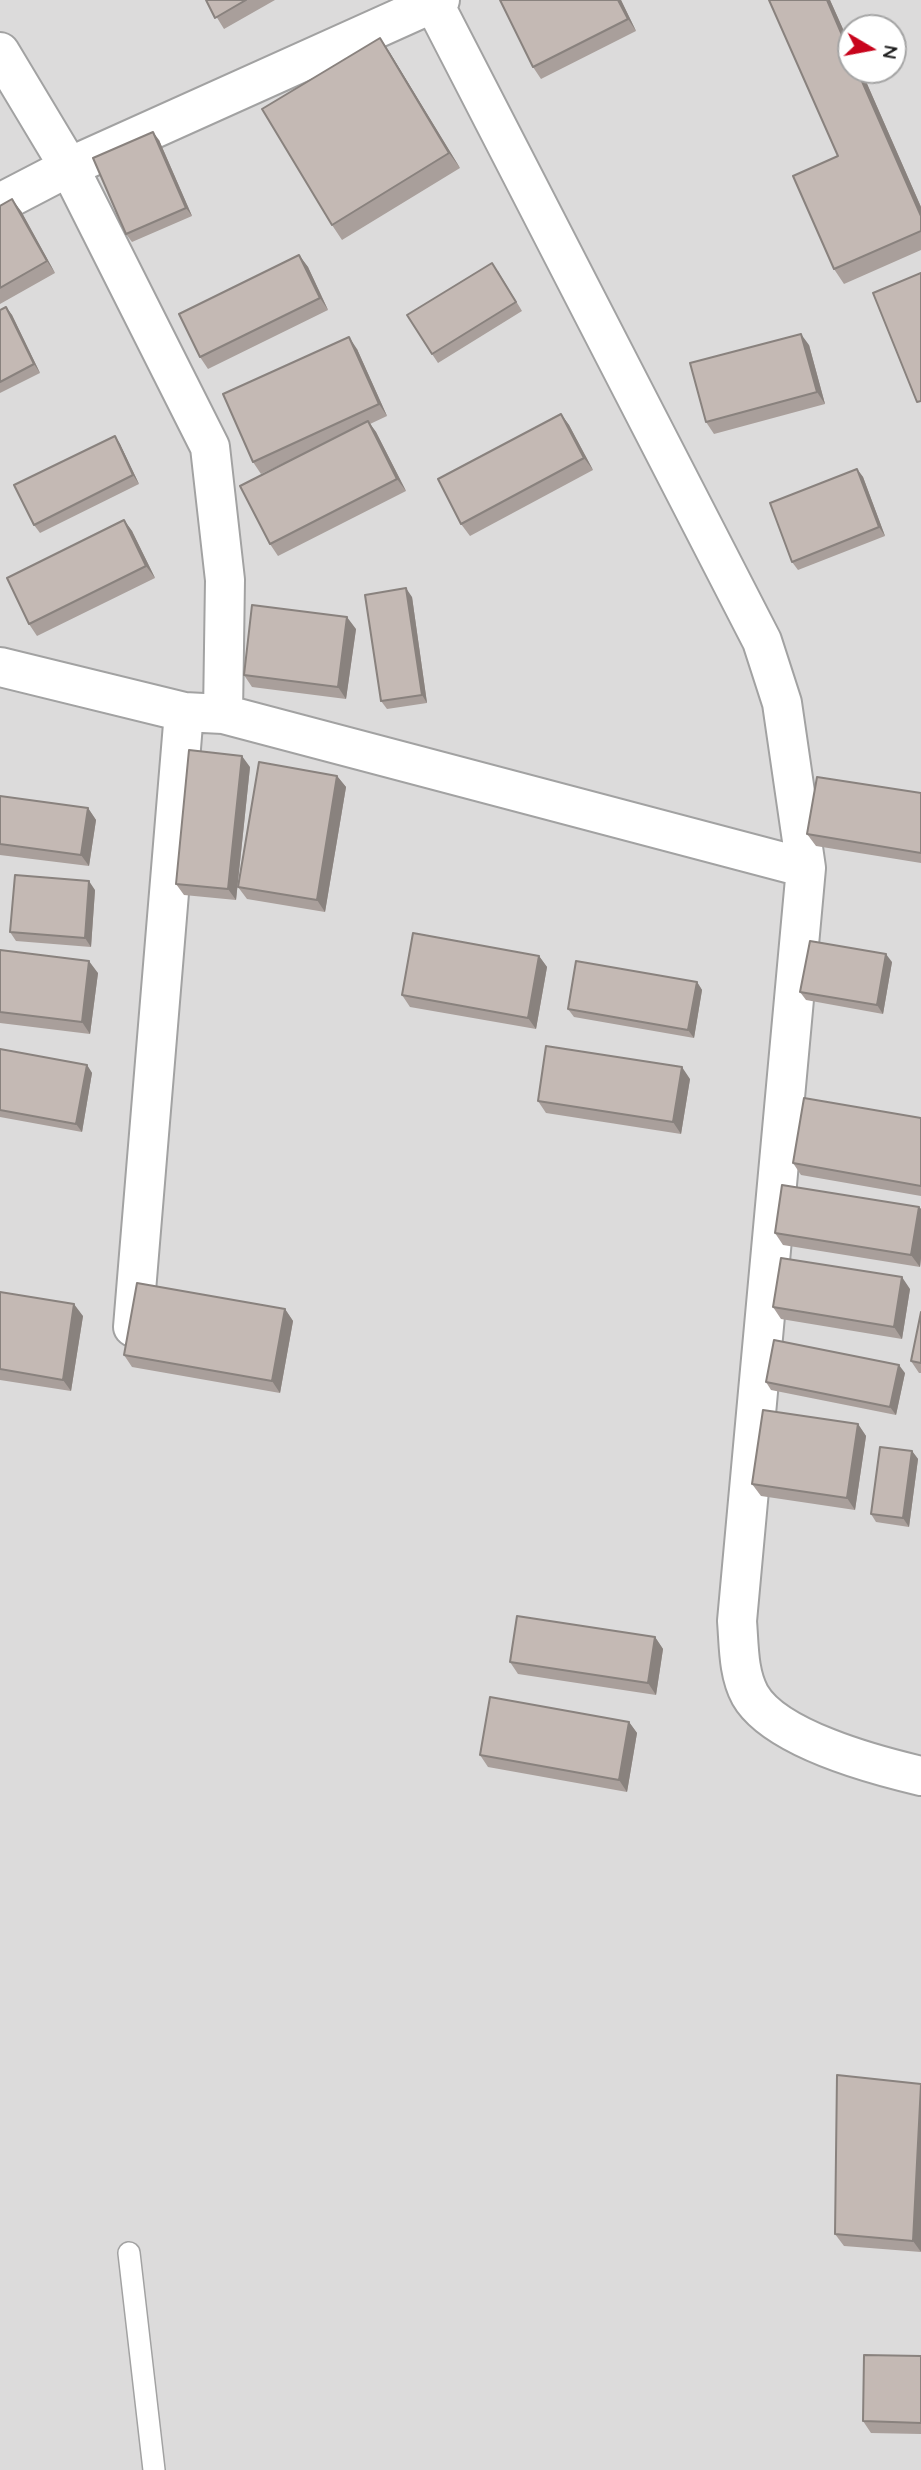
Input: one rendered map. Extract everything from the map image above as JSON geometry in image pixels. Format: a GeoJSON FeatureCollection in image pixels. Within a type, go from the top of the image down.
{"type":"FeatureCollection","features":[{"type":"Feature","properties":{"kind":"street"},"geometry":{"type":"LineString","coordinates":[[0,203],[69,167],[436,1],[762,641],[782,703],[806,868],[737,1621],[739,1659],[751,1696],[788,1732],[883,1767],[921,1776]]}},
{"type":"Feature","properties":{"kind":"street"},"geometry":{"type":"LineString","coordinates":[[0,52],[69,167],[210,447],[225,580],[223,714]]}},
{"type":"Feature","properties":{"kind":"street"},"geometry":{"type":"LineString","coordinates":[[0,667],[184,712],[223,714],[806,868]]}},
{"type":"Feature","properties":{"kind":"street"},"geometry":{"type":"LineString","coordinates":[[133,1326],[184,712]]}},
{"type":"Feature","properties":{"kind":"lane"},"geometry":{"type":"LineString","coordinates":[[130,2253],[154,2470]]}},
{"type":"Feature","properties":{"kind":"shaded area"},"geometry":{"type":"Polygon","coordinates":[[[0,0],[921,0],[921,2470],[0,2470],[0,0]]]}},
{"type":"Feature","properties":{"kind":"building"},"geometry":{"type":"Polygon","coordinates":[[[206,0],[246,0],[215,18],[206,0]]]}},
{"type":"Feature","properties":{"kind":"building"},"geometry":{"type":"Polygon","coordinates":[[[500,0],[618,0],[628,19],[533,67],[500,0]]]}},
{"type":"Feature","properties":{"kind":"building"},"geometry":{"type":"Polygon","coordinates":[[[769,0],[827,0],[837,23],[837,84],[863,84],[921,216],[921,231],[834,269],[793,176],[838,156],[769,0]]]}},
{"type":"Feature","properties":{"kind":"building"},"geometry":{"type":"Polygon","coordinates":[[[380,38],[449,153],[332,225],[262,109],[380,38]]]}},
{"type":"Feature","properties":{"kind":"building"},"geometry":{"type":"Polygon","coordinates":[[[153,132],[186,208],[126,234],[93,158],[153,132]]]}},
{"type":"Feature","properties":{"kind":"building"},"geometry":{"type":"Polygon","coordinates":[[[12,199],[47,261],[0,288],[0,206],[12,199]]]}},
{"type":"Feature","properties":{"kind":"building"},"geometry":{"type":"Polygon","coordinates":[[[299,255],[320,298],[200,357],[179,314],[299,255]]]}},
{"type":"Feature","properties":{"kind":"building"},"geometry":{"type":"Polygon","coordinates":[[[492,263],[516,302],[432,354],[407,315],[492,263]]]}},
{"type":"Feature","properties":{"kind":"building"},"geometry":{"type":"Polygon","coordinates":[[[921,273],[921,401],[917,402],[873,293],[921,273]]]}},
{"type":"Feature","properties":{"kind":"building"},"geometry":{"type":"Polygon","coordinates":[[[6,307],[34,364],[0,382],[0,310],[6,307]]]}},
{"type":"Feature","properties":{"kind":"building"},"geometry":{"type":"Polygon","coordinates":[[[801,334],[817,392],[706,422],[690,363],[801,334]]]}},
{"type":"Feature","properties":{"kind":"building"},"geometry":{"type":"Polygon","coordinates":[[[349,337],[379,404],[253,462],[223,394],[349,337]]]}},
{"type":"Feature","properties":{"kind":"building"},"geometry":{"type":"Polygon","coordinates":[[[561,414],[584,458],[461,524],[438,479],[561,414]]]}},
{"type":"Feature","properties":{"kind":"building"},"geometry":{"type":"Polygon","coordinates":[[[368,421],[397,479],[270,544],[240,486],[368,421]]]}},
{"type":"Feature","properties":{"kind":"building"},"geometry":{"type":"Polygon","coordinates":[[[115,436],[133,475],[34,525],[14,485],[115,436]]]}},
{"type":"Feature","properties":{"kind":"building"},"geometry":{"type":"Polygon","coordinates":[[[857,469],[879,527],[792,562],[770,503],[857,469]]]}},
{"type":"Feature","properties":{"kind":"building"},"geometry":{"type":"Polygon","coordinates":[[[124,520],[146,566],[29,624],[7,578],[124,520]]]}},
{"type":"Feature","properties":{"kind":"building"},"geometry":{"type":"Polygon","coordinates":[[[406,588],[422,695],[381,701],[365,595],[406,588]]]}},
{"type":"Feature","properties":{"kind":"building"},"geometry":{"type":"Polygon","coordinates":[[[252,605],[347,617],[338,687],[244,675],[252,605]]]}},
{"type":"Feature","properties":{"kind":"building"},"geometry":{"type":"Polygon","coordinates":[[[189,750],[242,756],[228,889],[176,884],[189,750]]]}},
{"type":"Feature","properties":{"kind":"building"},"geometry":{"type":"Polygon","coordinates":[[[259,762],[337,776],[317,900],[238,887],[259,762]]]}},
{"type":"Feature","properties":{"kind":"building"},"geometry":{"type":"Polygon","coordinates":[[[817,777],[921,793],[921,853],[807,834],[817,777]]]}},
{"type":"Feature","properties":{"kind":"building"},"geometry":{"type":"Polygon","coordinates":[[[0,796],[88,808],[81,855],[0,844],[0,796]]]}},
{"type":"Feature","properties":{"kind":"building"},"geometry":{"type":"Polygon","coordinates":[[[15,875],[89,881],[85,938],[10,932],[15,875]]]}},
{"type":"Feature","properties":{"kind":"building"},"geometry":{"type":"Polygon","coordinates":[[[413,933],[539,956],[528,1018],[402,995],[413,933]]]}},
{"type":"Feature","properties":{"kind":"building"},"geometry":{"type":"Polygon","coordinates":[[[810,941],[886,954],[877,1005],[800,992],[810,941]]]}},
{"type":"Feature","properties":{"kind":"building"},"geometry":{"type":"Polygon","coordinates":[[[0,950],[89,961],[82,1022],[0,1012],[0,950]]]}},
{"type":"Feature","properties":{"kind":"building"},"geometry":{"type":"Polygon","coordinates":[[[576,961],[697,982],[688,1030],[568,1009],[576,961]]]}},
{"type":"Feature","properties":{"kind":"building"},"geometry":{"type":"Polygon","coordinates":[[[546,1046],[682,1067],[673,1122],[538,1101],[546,1046]]]}},
{"type":"Feature","properties":{"kind":"building"},"geometry":{"type":"Polygon","coordinates":[[[0,1049],[87,1065],[76,1124],[0,1110],[0,1049]]]}},
{"type":"Feature","properties":{"kind":"building"},"geometry":{"type":"Polygon","coordinates":[[[804,1098],[921,1118],[921,1186],[793,1163],[804,1098]]]}},
{"type":"Feature","properties":{"kind":"building"},"geometry":{"type":"Polygon","coordinates":[[[782,1185],[919,1207],[911,1255],[775,1233],[782,1185]]]}},
{"type":"Feature","properties":{"kind":"building"},"geometry":{"type":"Polygon","coordinates":[[[781,1258],[902,1277],[894,1327],[773,1307],[781,1258]]]}},
{"type":"Feature","properties":{"kind":"building"},"geometry":{"type":"Polygon","coordinates":[[[137,1283],[285,1309],[272,1381],[124,1355],[137,1283]]]}},
{"type":"Feature","properties":{"kind":"building"},"geometry":{"type":"Polygon","coordinates":[[[0,1292],[74,1304],[63,1380],[0,1369],[0,1292]]]}},
{"type":"Feature","properties":{"kind":"building"},"geometry":{"type":"Polygon","coordinates":[[[921,1312],[921,1363],[911,1361],[921,1312]]]}},
{"type":"Feature","properties":{"kind":"building"},"geometry":{"type":"Polygon","coordinates":[[[774,1340],[899,1365],[890,1407],[766,1382],[774,1340]]]}},
{"type":"Feature","properties":{"kind":"building"},"geometry":{"type":"Polygon","coordinates":[[[763,1410],[858,1424],[847,1498],[752,1484],[763,1410]]]}},
{"type":"Feature","properties":{"kind":"building"},"geometry":{"type":"Polygon","coordinates":[[[880,1447],[912,1451],[903,1518],[871,1514],[880,1447]]]}},
{"type":"Feature","properties":{"kind":"building"},"geometry":{"type":"Polygon","coordinates":[[[517,1616],[655,1637],[648,1683],[510,1662],[517,1616]]]}},
{"type":"Feature","properties":{"kind":"building"},"geometry":{"type":"Polygon","coordinates":[[[490,1697],[629,1722],[619,1780],[480,1755],[490,1697]]]}},
{"type":"Feature","properties":{"kind":"building"},"geometry":{"type":"Polygon","coordinates":[[[837,2075],[921,2084],[913,2241],[835,2234],[837,2075]]]}},
{"type":"Feature","properties":{"kind":"building"},"geometry":{"type":"Polygon","coordinates":[[[864,2355],[921,2356],[921,2423],[863,2421],[864,2355]]]}}]}
